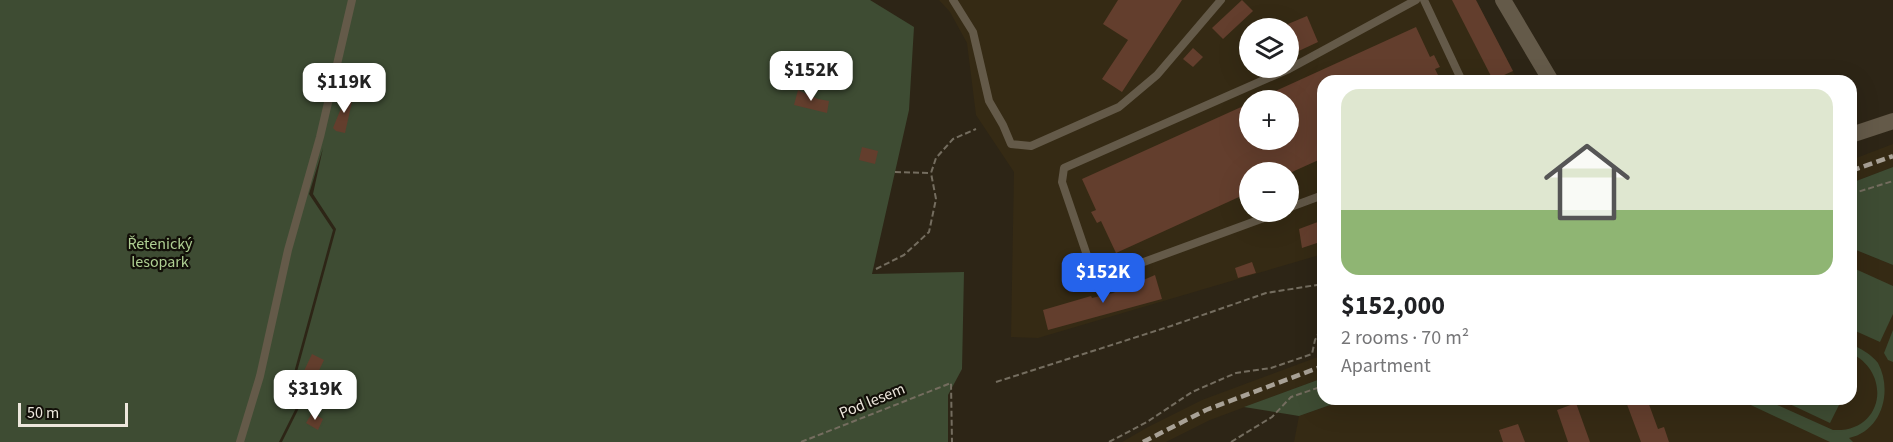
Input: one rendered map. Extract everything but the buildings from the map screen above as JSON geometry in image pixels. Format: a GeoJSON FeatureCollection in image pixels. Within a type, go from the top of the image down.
{"type":"FeatureCollection","features":[{"type":"Feature","properties":{"kind":"street"},"geometry":{"type":"LineString","coordinates":[[1503,0],[1547,75]]}},
{"type":"Feature","properties":{"kind":"street"},"geometry":{"type":"LineString","coordinates":[[1857,133],[1893,121]]}},
{"type":"Feature","properties":{"kind":"lane"},"geometry":{"type":"LineString","coordinates":[[240,442],[260,376],[288,250],[320,137],[352,0]]}},
{"type":"Feature","properties":{"kind":"lane"},"geometry":{"type":"LineString","coordinates":[[953,0],[974,32],[989,101],[1011,144],[1031,146],[1119,107],[1156,75],[1221,0]]}},
{"type":"Feature","properties":{"kind":"lane"},"geometry":{"type":"LineString","coordinates":[[1253,222],[1111,274],[1092,270],[1062,182],[1064,168],[1289,69],[1416,0]]}},
{"type":"Feature","properties":{"kind":"lane"},"geometry":{"type":"LineString","coordinates":[[1424,0],[1459,75]]}},
{"type":"Feature","properties":{"kind":"lane"},"geometry":{"type":"LineString","coordinates":[[1299,204],[1317,197]]}},
{"type":"Feature","properties":{"kind":"path"},"geometry":{"type":"LineString","coordinates":[[876,269],[904,255],[929,232],[936,199],[931,173],[936,158],[953,139],[976,129]]}},
{"type":"Feature","properties":{"kind":"path"},"geometry":{"type":"LineString","coordinates":[[895,172],[931,173]]}},
{"type":"Feature","properties":{"kind":"path"},"geometry":{"type":"LineString","coordinates":[[1857,192],[1893,181]]}},
{"type":"Feature","properties":{"kind":"path"},"geometry":{"type":"LineString","coordinates":[[996,381],[1171,326],[1266,293],[1317,285]]}},
{"type":"Feature","properties":{"kind":"path"},"geometry":{"type":"LineString","coordinates":[[1109,442],[1147,422],[1192,392],[1236,373],[1271,368],[1312,354],[1317,338]]}},
{"type":"Feature","properties":{"kind":"path","name":"Pod lesem"},"geometry":{"type":"LineString","coordinates":[[801,442],[951,383],[952,442]]}},
{"type":"Feature","properties":{"kind":"path"},"geometry":{"type":"LineString","coordinates":[[1231,442],[1272,417],[1291,397],[1317,388]]}},
{"type":"Feature","properties":{"kind":"shaded area"},"geometry":{"type":"Polygon","coordinates":[[[939,0],[1476,0],[1515,75],[1317,75],[1317,256],[1038,338],[1011,337],[1014,172],[976,115],[967,43],[950,12],[939,0]]]}},
{"type":"Feature","properties":{"kind":"shaded area"},"geometry":{"type":"Polygon","coordinates":[[[1893,144],[1893,167],[1857,181],[1857,158],[1893,144]]]}},
{"type":"Feature","properties":{"kind":"shaded area"},"geometry":{"type":"Polygon","coordinates":[[[1857,250],[1893,265],[1893,442],[1294,442],[1299,416],[1330,405],[1857,405],[1857,250]]]}},
{"type":"Feature","properties":{"kind":"shaded area"},"geometry":{"type":"Polygon","coordinates":[[[1317,357],[1317,380],[1210,420],[1166,442],[1122,442],[1202,400],[1317,357]]]}},
{"type":"Feature","properties":{"kind":"green space","name":"Řetenický lesopark"},"geometry":{"type":"Polygon","coordinates":[[[0,0],[870,0],[914,27],[909,110],[872,274],[964,272],[962,369],[948,395],[948,442],[282,442],[310,386],[295,379],[336,229],[313,194],[323,148],[309,194],[333,230],[292,380],[306,388],[279,442],[0,442],[0,0]]]}},
{"type":"Feature","properties":{"kind":"green space"},"geometry":{"type":"Polygon","coordinates":[[[1893,167],[1893,265],[1857,250],[1857,181],[1893,167]]]}},
{"type":"Feature","properties":{"kind":"green space"},"geometry":{"type":"Polygon","coordinates":[[[1857,270],[1893,286],[1893,314],[1880,342],[1857,332],[1857,270]]]}},
{"type":"Feature","properties":{"kind":"green space"},"geometry":{"type":"Polygon","coordinates":[[[1893,330],[1893,362],[1888,360],[1884,353],[1893,330]]]}},
{"type":"Feature","properties":{"kind":"green space"},"geometry":{"type":"Polygon","coordinates":[[[1857,347],[1869,354],[1878,363],[1882,374],[1884,397],[1877,419],[1860,434],[1849,438],[1853,442],[1830,442],[1751,405],[1777,405],[1833,430],[1850,428],[1863,422],[1872,412],[1876,400],[1877,387],[1873,374],[1857,357],[1857,347]]]}},
{"type":"Feature","properties":{"kind":"green space"},"geometry":{"type":"Polygon","coordinates":[[[1317,380],[1317,405],[1330,405],[1299,416],[1244,407],[1317,380]]]}},
{"type":"Feature","properties":{"kind":"green space"},"geometry":{"type":"Polygon","coordinates":[[[1792,405],[1839,405],[1830,423],[1792,405]]]}},
{"type":"Feature","properties":{"kind":"railway"},"geometry":{"type":"LineString","coordinates":[[1857,169],[1893,156]]}},
{"type":"Feature","properties":{"kind":"railway"},"geometry":{"type":"LineString","coordinates":[[1143,442],[1206,410],[1317,368]]}}]}
